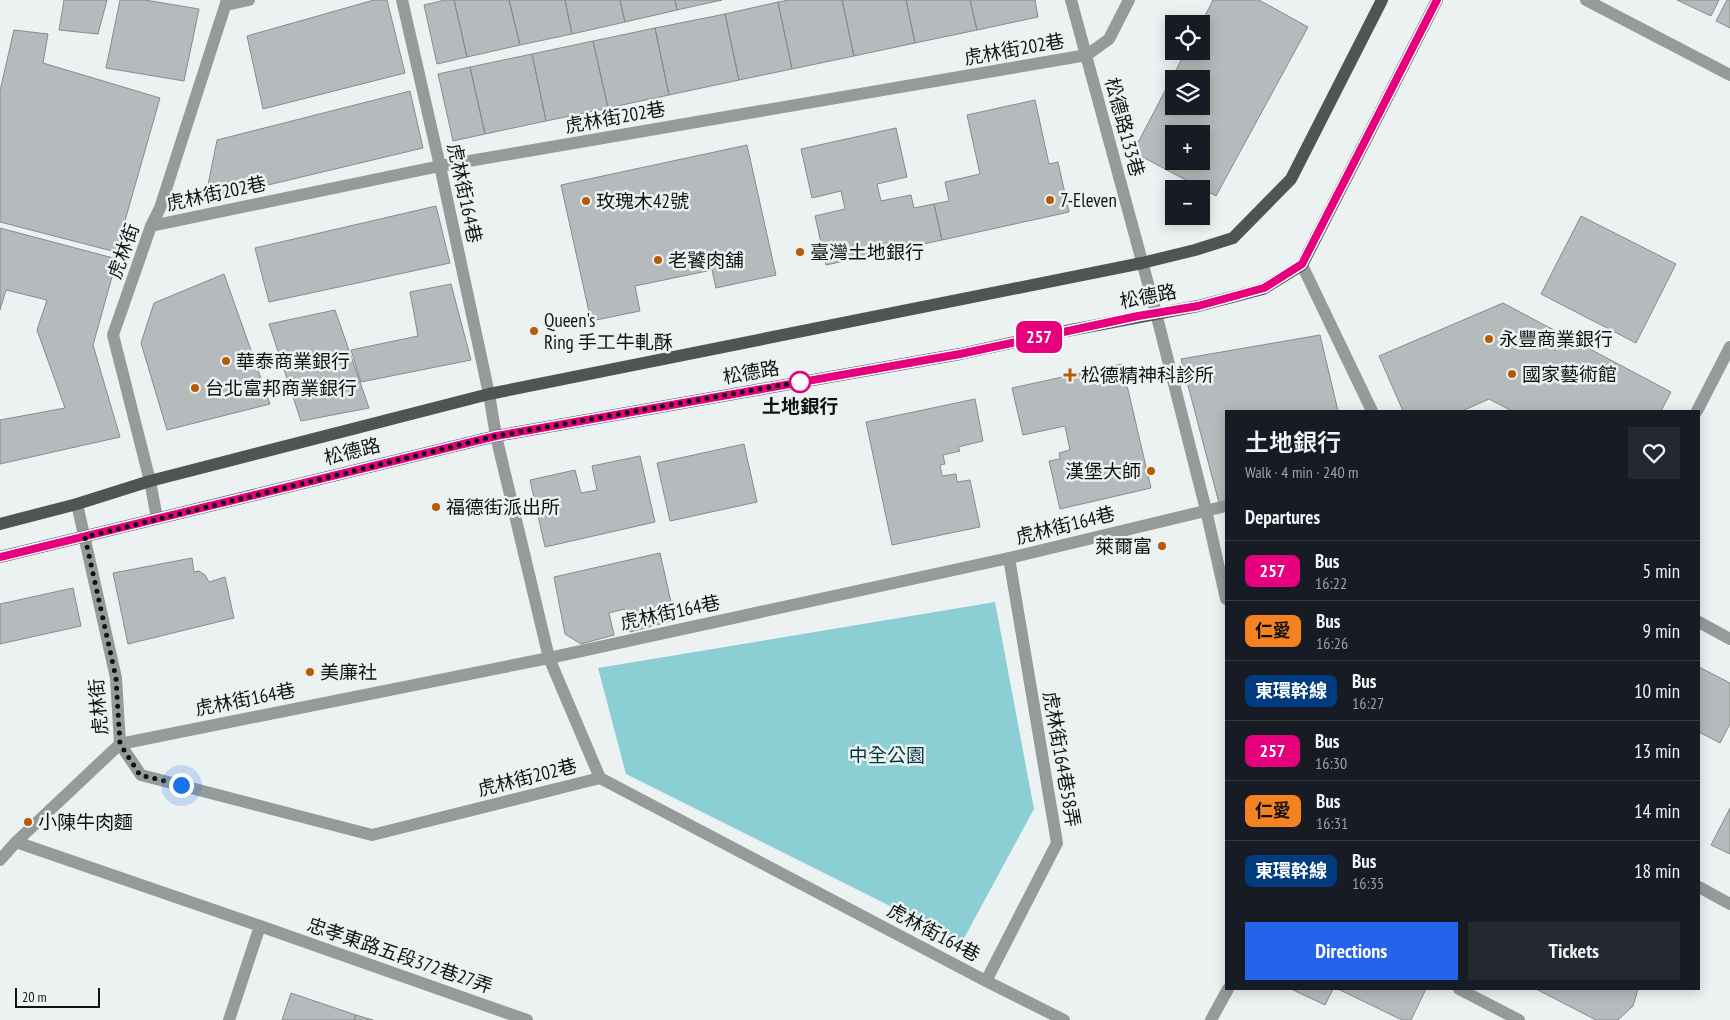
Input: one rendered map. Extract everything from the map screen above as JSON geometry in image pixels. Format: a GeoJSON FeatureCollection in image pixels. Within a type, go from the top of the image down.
{"type":"FeatureCollection","features":[{"type":"Feature","properties":{"kind":"main road","name":"松德路"},"geometry":{"type":"LineString","coordinates":[[0,524],[78,504],[150,481],[489,394],[1142,263],[1196,250],[1233,238],[1291,179],[1382,0]]}},
{"type":"Feature","properties":{"kind":"main road"},"geometry":{"type":"LineString","coordinates":[[1302,264],[1437,0]]}},
{"type":"Feature","properties":{"kind":"main road","name":"松德路"},"geometry":{"type":"LineString","coordinates":[[0,557],[496,436],[960,354],[1198,306],[1264,288],[1302,264]]}},
{"type":"Feature","properties":{"kind":"street"},"geometry":{"type":"LineString","coordinates":[[226,2],[249,0]]}},
{"type":"Feature","properties":{"kind":"street","name":"虎林街164巷"},"geometry":{"type":"LineString","coordinates":[[402,0],[489,394]]}},
{"type":"Feature","properties":{"kind":"street","name":"松德路133巷"},"geometry":{"type":"LineString","coordinates":[[1071,0],[1156,313],[1206,510],[1225,595]]}},
{"type":"Feature","properties":{"kind":"street"},"geometry":{"type":"LineString","coordinates":[[1087,55],[1109,40],[1130,0]]}},
{"type":"Feature","properties":{"kind":"street"},"geometry":{"type":"LineString","coordinates":[[1586,0],[1730,75]]}},
{"type":"Feature","properties":{"kind":"street","name":"虎林街"},"geometry":{"type":"LineString","coordinates":[[157,518],[150,481],[113,335],[160,208],[226,2]]}},
{"type":"Feature","properties":{"kind":"street","name":"虎林街202巷"},"geometry":{"type":"LineString","coordinates":[[152,226],[440,166],[1087,55]]}},
{"type":"Feature","properties":{"kind":"street"},"geometry":{"type":"LineString","coordinates":[[1302,264],[1372,410]]}},
{"type":"Feature","properties":{"kind":"street"},"geometry":{"type":"LineString","coordinates":[[1698,410],[1726,366],[1730,347]]}},
{"type":"Feature","properties":{"kind":"street","name":"虎林街202巷"},"geometry":{"type":"LineString","coordinates":[[120,744],[140,775],[372,835],[600,778],[549,658],[496,436],[489,394]]}},
{"type":"Feature","properties":{"kind":"street","name":"虎林街"},"geometry":{"type":"LineString","coordinates":[[0,860],[16,842],[120,744],[116,678],[78,504]]}},
{"type":"Feature","properties":{"kind":"street","name":"虎林街164巷"},"geometry":{"type":"LineString","coordinates":[[120,744],[549,658],[1009,558],[1225,506]]}},
{"type":"Feature","properties":{"kind":"street","name":"虎林街164巷58弄"},"geometry":{"type":"LineString","coordinates":[[986,981],[1057,843],[1009,558]]}},
{"type":"Feature","properties":{"kind":"street"},"geometry":{"type":"LineString","coordinates":[[1700,623],[1730,639]]}},
{"type":"Feature","properties":{"kind":"street","name":"虎林街164巷"},"geometry":{"type":"LineString","coordinates":[[600,778],[1064,1020]]}},
{"type":"Feature","properties":{"kind":"street","name":"忠孝東路五段372巷27弄"},"geometry":{"type":"LineString","coordinates":[[16,842],[527,1020]]}},
{"type":"Feature","properties":{"kind":"street"},"geometry":{"type":"LineString","coordinates":[[1700,888],[1730,904]]}},
{"type":"Feature","properties":{"kind":"street"},"geometry":{"type":"LineString","coordinates":[[229,1020],[260,926]]}},
{"type":"Feature","properties":{"kind":"street"},"geometry":{"type":"LineString","coordinates":[[1211,1020],[1227,990]]}},
{"type":"Feature","properties":{"kind":"street"},"geometry":{"type":"LineString","coordinates":[[1461,990],[1519,1020]]}},
{"type":"Feature","properties":{"kind":"green space","name":"中全公園"},"geometry":{"type":"Polygon","coordinates":[[[995,602],[1034,809],[962,942],[626,774],[598,668],[995,602]]]}},
{"type":"Feature","properties":{"kind":"building"},"geometry":{"type":"Polygon","coordinates":[[[64,0],[107,0],[98,34],[59,30],[64,0]]]}},
{"type":"Feature","properties":{"kind":"building"},"geometry":{"type":"Polygon","coordinates":[[[120,0],[145,0],[199,9],[184,81],[106,68],[120,0]]]}},
{"type":"Feature","properties":{"kind":"building"},"geometry":{"type":"Polygon","coordinates":[[[374,0],[387,0],[405,73],[263,109],[247,36],[374,0]]]}},
{"type":"Feature","properties":{"kind":"building"},"geometry":{"type":"Polygon","coordinates":[[[454,0],[467,57],[437,64],[424,5],[454,0]]]}},
{"type":"Feature","properties":{"kind":"building"},"geometry":{"type":"Polygon","coordinates":[[[454,0],[509,0],[520,45],[467,57],[454,0]]]}},
{"type":"Feature","properties":{"kind":"building"},"geometry":{"type":"Polygon","coordinates":[[[509,0],[565,0],[572,34],[520,45],[509,0]]]}},
{"type":"Feature","properties":{"kind":"building"},"geometry":{"type":"Polygon","coordinates":[[[565,0],[620,0],[625,22],[572,34],[565,0]]]}},
{"type":"Feature","properties":{"kind":"building"},"geometry":{"type":"Polygon","coordinates":[[[620,0],[675,0],[677,10],[625,22],[620,0]]]}},
{"type":"Feature","properties":{"kind":"building"},"geometry":{"type":"Polygon","coordinates":[[[675,0],[722,0],[677,10],[675,0]]]}},
{"type":"Feature","properties":{"kind":"building"},"geometry":{"type":"Polygon","coordinates":[[[789,0],[842,0],[854,56],[792,69],[778,2],[789,0]]]}},
{"type":"Feature","properties":{"kind":"building"},"geometry":{"type":"Polygon","coordinates":[[[842,0],[906,0],[915,43],[854,56],[842,0]]]}},
{"type":"Feature","properties":{"kind":"building"},"geometry":{"type":"Polygon","coordinates":[[[906,0],[970,0],[977,30],[915,43],[906,0]]]}},
{"type":"Feature","properties":{"kind":"building"},"geometry":{"type":"Polygon","coordinates":[[[970,0],[1035,0],[1038,17],[977,30],[970,0]]]}},
{"type":"Feature","properties":{"kind":"building"},"geometry":{"type":"Polygon","coordinates":[[[1213,0],[1259,0],[1308,27],[1216,196],[1210,193],[1210,180],[1186,180],[1167,170],[1210,170],[1210,125],[1165,125],[1165,169],[1133,152],[1165,91],[1165,115],[1210,115],[1210,70],[1176,70],[1181,60],[1210,60],[1210,15],[1206,15],[1213,0]]]}},
{"type":"Feature","properties":{"kind":"building"},"geometry":{"type":"Polygon","coordinates":[[[1677,0],[1719,0],[1711,16],[1677,0]]]}},
{"type":"Feature","properties":{"kind":"building"},"geometry":{"type":"Polygon","coordinates":[[[1727,0],[1730,0],[1730,28],[1716,21],[1727,0]]]}},
{"type":"Feature","properties":{"kind":"building"},"geometry":{"type":"Polygon","coordinates":[[[778,2],[792,69],[739,80],[725,14],[778,2]]]}},
{"type":"Feature","properties":{"kind":"building"},"geometry":{"type":"Polygon","coordinates":[[[725,14],[739,80],[669,95],[655,28],[725,14]]]}},
{"type":"Feature","properties":{"kind":"building"},"geometry":{"type":"Polygon","coordinates":[[[655,28],[669,95],[608,108],[593,41],[655,28]]]}},
{"type":"Feature","properties":{"kind":"building"},"geometry":{"type":"Polygon","coordinates":[[[14,30],[48,34],[43,63],[160,98],[116,252],[0,222],[0,91],[14,30]]]}},
{"type":"Feature","properties":{"kind":"building"},"geometry":{"type":"Polygon","coordinates":[[[593,41],[608,108],[546,121],[532,54],[593,41]]]}},
{"type":"Feature","properties":{"kind":"building"},"geometry":{"type":"Polygon","coordinates":[[[532,54],[546,121],[485,134],[470,67],[532,54]]]}},
{"type":"Feature","properties":{"kind":"building"},"geometry":{"type":"Polygon","coordinates":[[[470,67],[485,134],[453,141],[438,74],[470,67]]]}},
{"type":"Feature","properties":{"kind":"building"},"geometry":{"type":"Polygon","coordinates":[[[410,91],[423,148],[205,200],[217,140],[410,91]]]}},
{"type":"Feature","properties":{"kind":"building"},"geometry":{"type":"Polygon","coordinates":[[[1035,100],[1049,164],[1058,162],[1069,212],[942,240],[934,204],[949,201],[945,182],[980,174],[967,115],[1035,100]]]}},
{"type":"Feature","properties":{"kind":"building"},"geometry":{"type":"Polygon","coordinates":[[[896,128],[907,177],[877,184],[881,201],[911,195],[914,208],[934,204],[942,240],[826,265],[815,216],[845,209],[841,191],[812,198],[801,149],[896,128]]]}},
{"type":"Feature","properties":{"kind":"building"},"geometry":{"type":"Polygon","coordinates":[[[747,145],[776,275],[716,288],[712,270],[635,286],[640,311],[591,321],[561,185],[747,145]]]}},
{"type":"Feature","properties":{"kind":"building"},"geometry":{"type":"Polygon","coordinates":[[[436,206],[450,263],[269,302],[255,248],[436,206]]]}},
{"type":"Feature","properties":{"kind":"building"},"geometry":{"type":"Polygon","coordinates":[[[1581,216],[1676,264],[1636,343],[1541,294],[1581,216]]]}},
{"type":"Feature","properties":{"kind":"building"},"geometry":{"type":"Polygon","coordinates":[[[0,228],[117,259],[93,345],[120,437],[0,464],[0,420],[65,408],[37,330],[47,300],[6,290],[0,310],[0,228]]]}},
{"type":"Feature","properties":{"kind":"building"},"geometry":{"type":"Polygon","coordinates":[[[224,274],[270,404],[167,430],[141,343],[154,303],[224,274]]]}},
{"type":"Feature","properties":{"kind":"building"},"geometry":{"type":"Polygon","coordinates":[[[451,284],[471,360],[361,382],[351,350],[418,336],[410,292],[451,284]]]}},
{"type":"Feature","properties":{"kind":"building","name":"國家藝術館"},"geometry":{"type":"Polygon","coordinates":[[[1503,303],[1671,392],[1662,410],[1510,410],[1489,399],[1464,410],[1403,410],[1379,356],[1503,303]]]}},
{"type":"Feature","properties":{"kind":"building"},"geometry":{"type":"Polygon","coordinates":[[[335,310],[369,408],[301,421],[269,324],[335,310]]]}},
{"type":"Feature","properties":{"kind":"building"},"geometry":{"type":"Polygon","coordinates":[[[1320,335],[1338,410],[1225,410],[1225,502],[1219,503],[1181,359],[1320,335]]]}},
{"type":"Feature","properties":{"kind":"building"},"geometry":{"type":"Polygon","coordinates":[[[1122,364],[1151,488],[1060,509],[1049,461],[1060,459],[1059,453],[1070,450],[1065,426],[1023,435],[1012,388],[1122,364]]]}},
{"type":"Feature","properties":{"kind":"building"},"geometry":{"type":"Polygon","coordinates":[[[975,399],[983,441],[958,447],[960,451],[943,455],[945,464],[940,465],[942,476],[956,474],[957,482],[970,480],[980,527],[892,545],[866,422],[975,399]]]}},
{"type":"Feature","properties":{"kind":"building"},"geometry":{"type":"Polygon","coordinates":[[[744,444],[757,502],[670,521],[657,463],[744,444]]]}},
{"type":"Feature","properties":{"kind":"building"},"geometry":{"type":"Polygon","coordinates":[[[640,456],[655,522],[545,547],[530,480],[575,470],[581,493],[597,490],[592,466],[640,456]]]}},
{"type":"Feature","properties":{"kind":"building"},"geometry":{"type":"Polygon","coordinates":[[[660,553],[675,620],[630,632],[624,609],[609,613],[614,635],[581,644],[565,634],[554,577],[660,553]]]}},
{"type":"Feature","properties":{"kind":"building"},"geometry":{"type":"Polygon","coordinates":[[[192,558],[194,572],[199,571],[205,575],[209,582],[225,577],[234,618],[128,644],[113,573],[192,558]]]}},
{"type":"Feature","properties":{"kind":"building"},"geometry":{"type":"Polygon","coordinates":[[[73,588],[81,626],[0,644],[0,604],[73,588]]]}},
{"type":"Feature","properties":{"kind":"building"},"geometry":{"type":"Polygon","coordinates":[[[1700,668],[1730,683],[1730,724],[1720,743],[1700,733],[1700,668]]]}},
{"type":"Feature","properties":{"kind":"building"},"geometry":{"type":"Polygon","coordinates":[[[1730,808],[1730,854],[1711,845],[1730,808]]]}},
{"type":"Feature","properties":{"kind":"building"},"geometry":{"type":"Polygon","coordinates":[[[1293,990],[1332,990],[1325,1005],[1293,990]]]}},
{"type":"Feature","properties":{"kind":"building"},"geometry":{"type":"Polygon","coordinates":[[[1340,990],[1426,990],[1411,1020],[1402,1020],[1340,990]]]}},
{"type":"Feature","properties":{"kind":"building"},"geometry":{"type":"Polygon","coordinates":[[[1538,990],[1638,990],[1633,1006],[1618,1020],[1596,1020],[1538,990]]]}},
{"type":"Feature","properties":{"kind":"building"},"geometry":{"type":"Polygon","coordinates":[[[291,993],[356,1015],[354,1020],[282,1020],[291,993]]]}},
{"type":"Feature","properties":{"kind":"building"},"geometry":{"type":"Polygon","coordinates":[[[356,1015],[373,1020],[354,1020],[356,1015]]]}},
{"type":"Feature","properties":{"kind":"bus line","name":"257"},"geometry":{"type":"LineString","coordinates":[[0,557],[496,436],[960,354],[1138,316],[1198,306],[1264,288],[1302,264],[1437,0]]}},
{"type":"Feature","properties":{"kind":"place","name":"7-Eleven"},"geometry":{"type":"Point","coordinates":[1050,200]}},
{"type":"Feature","properties":{"kind":"place","name":"玫瑰木42號"},"geometry":{"type":"Point","coordinates":[586,201]}},
{"type":"Feature","properties":{"kind":"place","name":"臺灣土地銀行"},"geometry":{"type":"Point","coordinates":[800,252]}},
{"type":"Feature","properties":{"kind":"place","name":"老饕肉舖"},"geometry":{"type":"Point","coordinates":[658,260]}},
{"type":"Feature","properties":{"kind":"place","name":"Queen's Ring 手工牛軋酥"},"geometry":{"type":"Point","coordinates":[534,331]}},
{"type":"Feature","properties":{"kind":"place","name":"永豐商業銀行"},"geometry":{"type":"Point","coordinates":[1489,339]}},
{"type":"Feature","properties":{"kind":"place","name":"華泰商業銀行"},"geometry":{"type":"Point","coordinates":[226,361]}},
{"type":"Feature","properties":{"kind":"place","name":"國家藝術館"},"geometry":{"type":"Point","coordinates":[1512,374]}},
{"type":"Feature","properties":{"kind":"place","name":"松德精神科診所"},"geometry":{"type":"Point","coordinates":[1070,375]}},
{"type":"Feature","properties":{"kind":"place","name":"土地銀行"},"geometry":{"type":"Point","coordinates":[800,382]}},
{"type":"Feature","properties":{"kind":"place","name":"台北富邦商業銀行"},"geometry":{"type":"Point","coordinates":[195,388]}},
{"type":"Feature","properties":{"kind":"place","name":"漢堡大師"},"geometry":{"type":"Point","coordinates":[1151,471]}},
{"type":"Feature","properties":{"kind":"place","name":"福德街派出所"},"geometry":{"type":"Point","coordinates":[436,507]}},
{"type":"Feature","properties":{"kind":"place","name":"萊爾富"},"geometry":{"type":"Point","coordinates":[1162,546]}},
{"type":"Feature","properties":{"kind":"place","name":"美廉社"},"geometry":{"type":"Point","coordinates":[310,672]}},
{"type":"Feature","properties":{"kind":"place","name":"小陳牛肉麵"},"geometry":{"type":"Point","coordinates":[28,822]}},
{"type":"Feature","properties":{"kind":"route"},"geometry":{"type":"LineString","coordinates":[[181,785],[140,775],[120,744],[116,678],[85,537],[496,436],[805,381],[800,382]]}}]}
